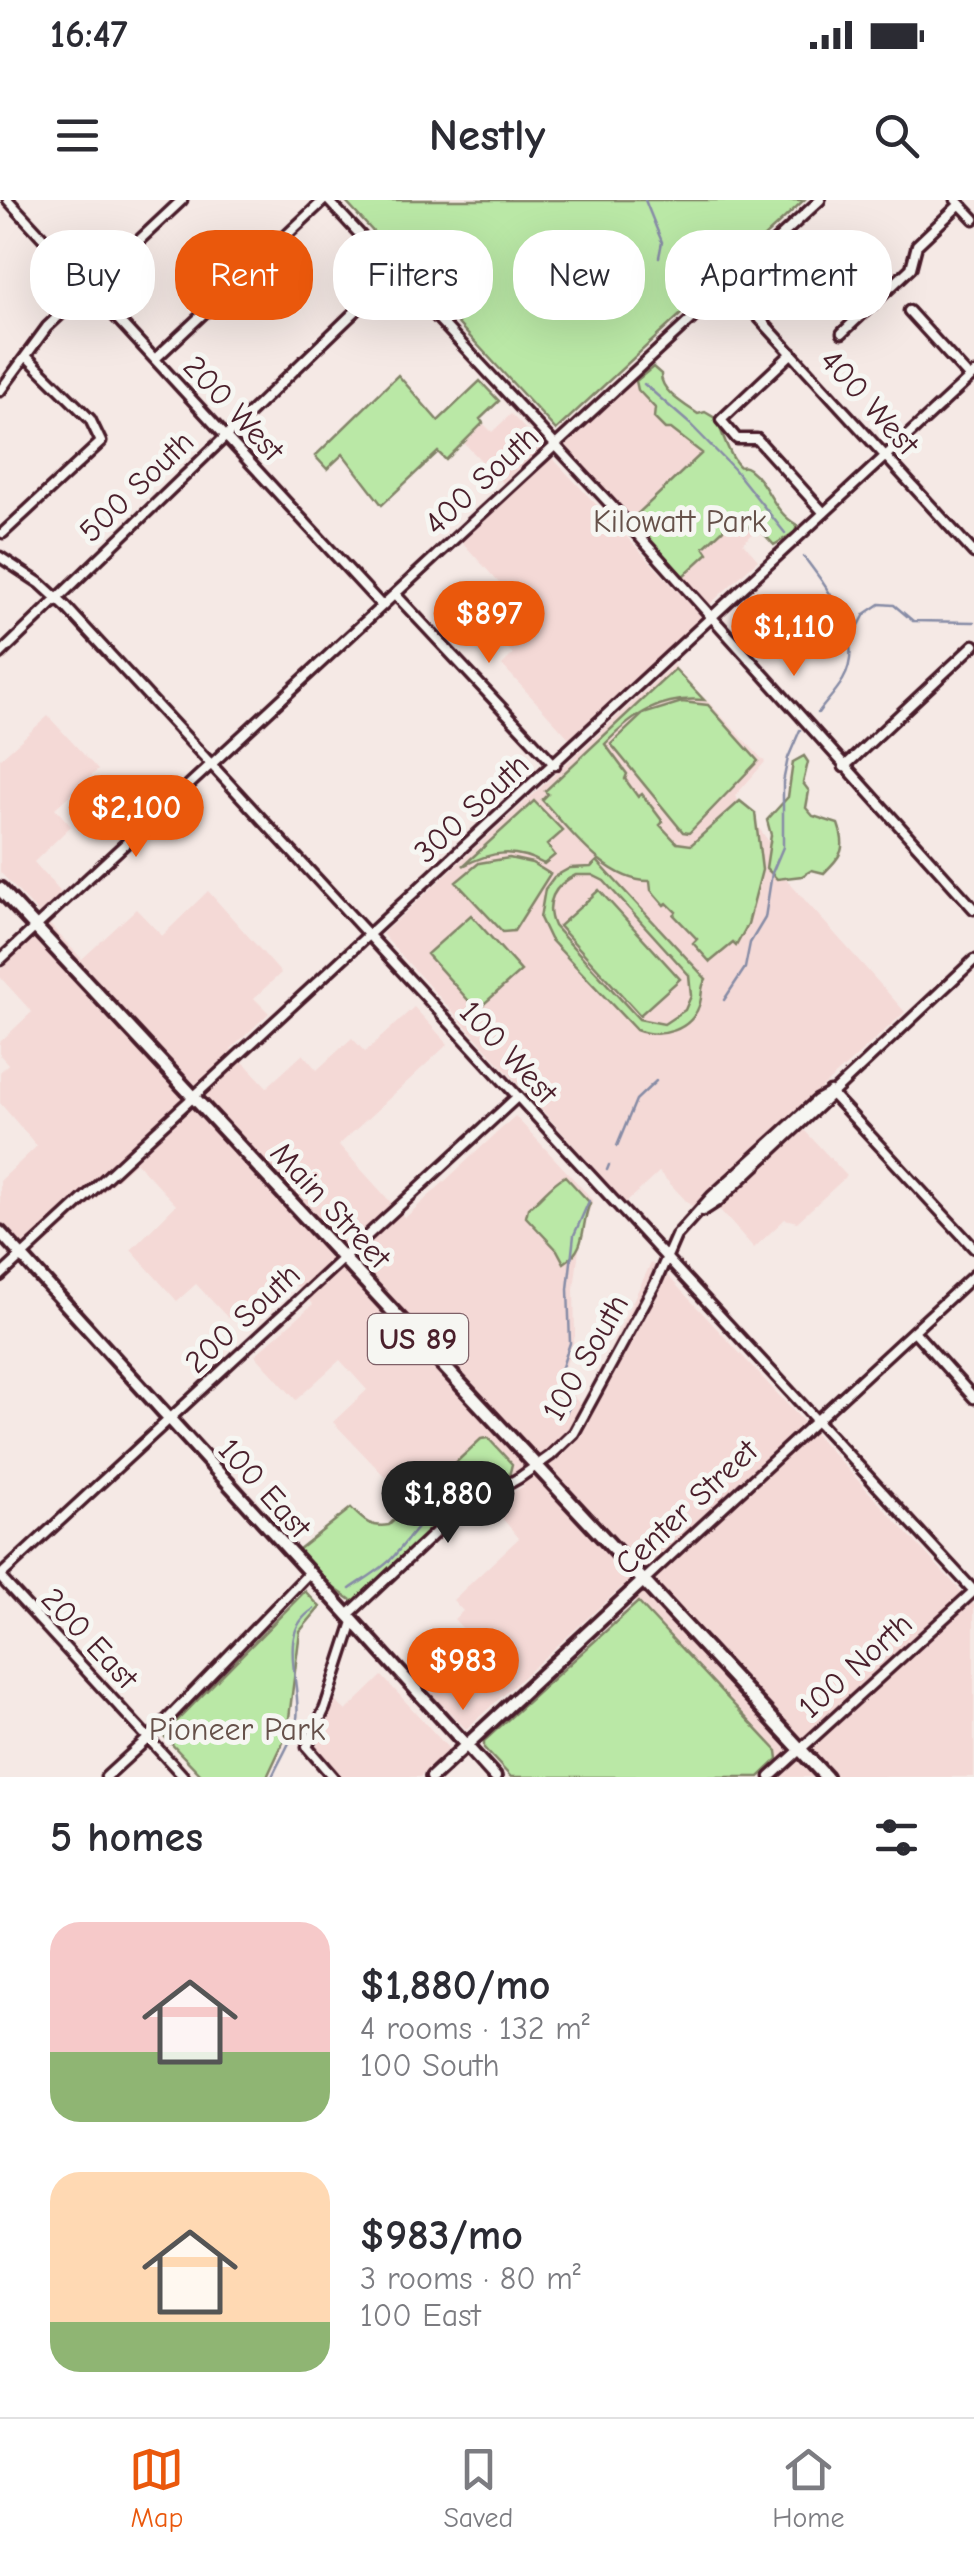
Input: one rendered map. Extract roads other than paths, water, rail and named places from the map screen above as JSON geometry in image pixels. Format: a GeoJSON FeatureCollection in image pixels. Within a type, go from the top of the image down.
{"type":"FeatureCollection","features":[{"type":"Feature","properties":{"kind":"highway","name":"Main Street"},"geometry":{"type":"LineString","coordinates":[[0,889],[826,1777]]}},
{"type":"Feature","properties":{"kind":"main road","name":"100 East"},"geometry":{"type":"LineString","coordinates":[[0,1232],[495,1777]]}},
{"type":"Feature","properties":{"kind":"main road","name":"Center Street"},"geometry":{"type":"LineString","coordinates":[[432,1777],[643,1581]]}},
{"type":"Feature","properties":{"kind":"street","name":"200 West"},"geometry":{"type":"LineString","coordinates":[[8,200],[36,230]]}},
{"type":"Feature","properties":{"kind":"street"},"geometry":{"type":"LineString","coordinates":[[150,230],[182,200]]}},
{"type":"Feature","properties":{"kind":"street"},"geometry":{"type":"LineString","coordinates":[[155,359],[326,200],[355,230]]}},
{"type":"Feature","properties":{"kind":"street","name":"400 South"},"geometry":{"type":"LineString","coordinates":[[788,230],[820,200]]}},
{"type":"Feature","properties":{"kind":"street"},"geometry":{"type":"LineString","coordinates":[[842,332],[911,268],[917,245],[958,202],[974,219]]}},
{"type":"Feature","properties":{"kind":"street"},"geometry":{"type":"LineString","coordinates":[[909,311],[972,376]]}},
{"type":"Feature","properties":{"kind":"street"},"geometry":{"type":"LineString","coordinates":[[0,391],[55,320]]}},
{"type":"Feature","properties":{"kind":"street","name":"200 West"},"geometry":{"type":"LineString","coordinates":[[119,320],[382,606]]}},
{"type":"Feature","properties":{"kind":"street","name":"500 South"},"geometry":{"type":"LineString","coordinates":[[0,654],[346,320]]}},
{"type":"Feature","properties":{"kind":"street"},"geometry":{"type":"LineString","coordinates":[[440,320],[713,616],[974,909]]}},
{"type":"Feature","properties":{"kind":"street","name":"400 South"},"geometry":{"type":"LineString","coordinates":[[0,960],[691,320]]}},
{"type":"Feature","properties":{"kind":"street","name":"400 West"},"geometry":{"type":"LineString","coordinates":[[761,320],[974,553]]}},
{"type":"Feature","properties":{"kind":"street"},"geometry":{"type":"LineString","coordinates":[[792,353],[721,422],[737,439],[757,439],[824,513]]}},
{"type":"Feature","properties":{"kind":"street"},"geometry":{"type":"LineString","coordinates":[[14,544],[2,531],[101,442],[90,419],[26,356]]}},
{"type":"Feature","properties":{"kind":"street","name":"300 South"},"geometry":{"type":"LineString","coordinates":[[0,1276],[972,376]]}},
{"type":"Feature","properties":{"kind":"street","name":"100 West"},"geometry":{"type":"LineString","coordinates":[[0,556],[58,599],[974,1591]]}},
{"type":"Feature","properties":{"kind":"street"},"geometry":{"type":"LineString","coordinates":[[395,594],[555,764]]}},
{"type":"Feature","properties":{"kind":"street"},"geometry":{"type":"LineString","coordinates":[[844,767],[974,645]]}},
{"type":"Feature","properties":{"kind":"street","name":"100 South"},"geometry":{"type":"LineString","coordinates":[[347,1615],[455,1514],[536,1466],[581,1423],[656,1284],[676,1236],[698,1214],[718,1202],[974,960]]}},
{"type":"Feature","properties":{"kind":"street"},"geometry":{"type":"LineString","coordinates":[[829,1093],[974,1248]]}},
{"type":"Feature","properties":{"kind":"street","name":"200 South"},"geometry":{"type":"LineString","coordinates":[[0,1577],[517,1098]]}},
{"type":"Feature","properties":{"kind":"street","name":"Center Street"},"geometry":{"type":"LineString","coordinates":[[643,1581],[974,1275]]}},
{"type":"Feature","properties":{"kind":"street"},"geometry":{"type":"LineString","coordinates":[[914,1331],[974,1398]]}},
{"type":"Feature","properties":{"kind":"street"},"geometry":{"type":"LineString","coordinates":[[106,1777],[311,1576]]}},
{"type":"Feature","properties":{"kind":"street","name":"200 East"},"geometry":{"type":"LineString","coordinates":[[0,1577],[184,1777]]}},
{"type":"Feature","properties":{"kind":"street","name":"100 North"},"geometry":{"type":"LineString","coordinates":[[770,1777],[974,1591]]}},
{"type":"Feature","properties":{"kind":"street"},"geometry":{"type":"LineString","coordinates":[[333,1777],[306,1748],[325,1708],[347,1615]]}},
{"type":"Feature","properties":{"kind":"waterway"},"geometry":{"type":"LineString","coordinates":[[645,200],[662,242],[659,257]]}},
{"type":"Feature","properties":{"kind":"waterway"},"geometry":{"type":"LineString","coordinates":[[644,384],[734,469],[785,533]]}},
{"type":"Feature","properties":{"kind":"waterway"},"geometry":{"type":"LineString","coordinates":[[804,557],[833,599],[848,631],[850,648],[843,680],[818,713]]}},
{"type":"Feature","properties":{"kind":"waterway"},"geometry":{"type":"LineString","coordinates":[[851,641],[865,614],[880,604],[894,605],[913,621],[974,622]]}},
{"type":"Feature","properties":{"kind":"waterway"},"geometry":{"type":"LineString","coordinates":[[724,1000],[745,968],[750,943],[765,918],[772,873],[783,847],[783,782],[800,730]]}},
{"type":"Feature","properties":{"kind":"waterway"},"geometry":{"type":"LineString","coordinates":[[617,1146],[636,1100],[656,1081]]}},
{"type":"Feature","properties":{"kind":"waterway"},"geometry":{"type":"LineString","coordinates":[[607,1170],[609,1165]]}},
{"type":"Feature","properties":{"kind":"waterway"},"geometry":{"type":"LineString","coordinates":[[565,1415],[573,1401],[557,1382],[570,1343],[568,1289],[574,1235],[589,1201]]}},
{"type":"Feature","properties":{"kind":"waterway"},"geometry":{"type":"LineString","coordinates":[[350,1589],[390,1561],[445,1500],[489,1478]]}},
{"type":"Feature","properties":{"kind":"waterway"},"geometry":{"type":"LineString","coordinates":[[272,1777],[297,1719],[293,1659],[296,1631],[314,1609]]}},
{"type":"Feature","properties":{"kind":"park label","name":"Kilowatt Park"},"geometry":{"type":"Point","coordinates":[680,521]}},
{"type":"Feature","properties":{"kind":"park label","name":"Pioneer Park"},"geometry":{"type":"Point","coordinates":[237,1729]}}]}
